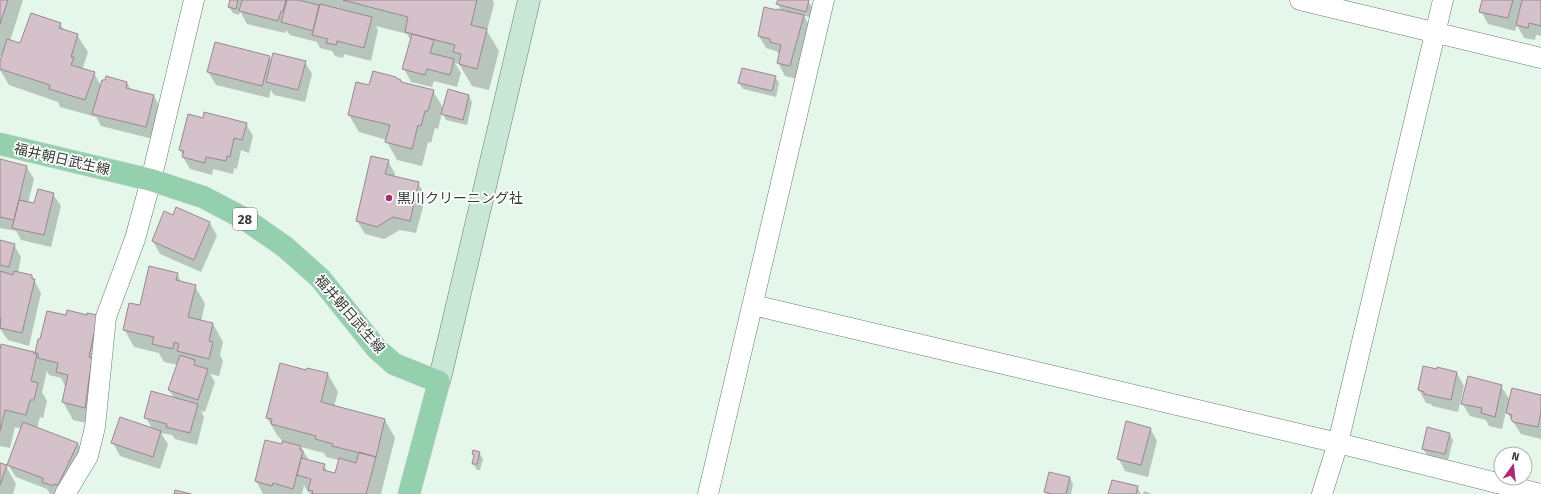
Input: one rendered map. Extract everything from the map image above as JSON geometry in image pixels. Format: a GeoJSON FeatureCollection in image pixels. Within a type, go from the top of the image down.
{"type":"FeatureCollection","features":[{"type":"Feature","properties":{"kind":"main road","name":"福井朝日武生線"},"geometry":{"type":"LineString","coordinates":[[0,144],[151,180],[203,197],[245,219],[285,247],[320,278],[347,310],[360,329],[394,364],[439,382]]}},
{"type":"Feature","properties":{"kind":"main road"},"geometry":{"type":"LineString","coordinates":[[409,494],[439,382]]}},
{"type":"Feature","properties":{"kind":"street"},"geometry":{"type":"LineString","coordinates":[[65,494],[88,456],[95,427],[106,317],[135,239],[151,180],[194,0]]}},
{"type":"Feature","properties":{"kind":"street"},"geometry":{"type":"LineString","coordinates":[[439,382],[529,0]]}},
{"type":"Feature","properties":{"kind":"street"},"geometry":{"type":"LineString","coordinates":[[708,494],[824,0]]}},
{"type":"Feature","properties":{"kind":"street"},"geometry":{"type":"LineString","coordinates":[[1300,0],[1541,58]]}},
{"type":"Feature","properties":{"kind":"street"},"geometry":{"type":"LineString","coordinates":[[1322,494],[1338,443],[1443,0]]}},
{"type":"Feature","properties":{"kind":"street"},"geometry":{"type":"LineString","coordinates":[[753,304],[1338,443],[1541,494]]}},
{"type":"Feature","properties":{"kind":"building"},"geometry":{"type":"Polygon","coordinates":[[[0,0],[8,0],[0,24],[0,0]]]}},
{"type":"Feature","properties":{"kind":"building"},"geometry":{"type":"Polygon","coordinates":[[[230,0],[238,0],[236,9],[228,7],[230,0]]]}},
{"type":"Feature","properties":{"kind":"building"},"geometry":{"type":"Polygon","coordinates":[[[242,0],[286,0],[278,21],[239,11],[242,0]]]}},
{"type":"Feature","properties":{"kind":"building"},"geometry":{"type":"Polygon","coordinates":[[[287,0],[298,0],[319,5],[313,31],[281,22],[287,0]]]}},
{"type":"Feature","properties":{"kind":"building"},"geometry":{"type":"Polygon","coordinates":[[[343,0],[477,0],[471,25],[487,29],[477,69],[459,64],[461,54],[453,52],[455,45],[405,32],[408,17],[343,0]]]}},
{"type":"Feature","properties":{"kind":"building"},"geometry":{"type":"Polygon","coordinates":[[[778,0],[809,0],[806,12],[776,4],[778,0]]]}},
{"type":"Feature","properties":{"kind":"building"},"geometry":{"type":"Polygon","coordinates":[[[1482,0],[1513,0],[1508,18],[1479,12],[1482,0]]]}},
{"type":"Feature","properties":{"kind":"building"},"geometry":{"type":"Polygon","coordinates":[[[1522,0],[1541,0],[1541,26],[1529,23],[1528,28],[1516,25],[1522,0]]]}},
{"type":"Feature","properties":{"kind":"building"},"geometry":{"type":"Polygon","coordinates":[[[320,4],[372,17],[364,48],[337,41],[336,45],[326,43],[328,39],[312,35],[320,4]]]}},
{"type":"Feature","properties":{"kind":"building"},"geometry":{"type":"Polygon","coordinates":[[[764,7],[804,15],[790,66],[777,63],[781,45],[770,42],[770,39],[758,36],[764,7]]]}},
{"type":"Feature","properties":{"kind":"building"},"geometry":{"type":"Polygon","coordinates":[[[31,13],[61,23],[59,28],[78,34],[71,57],[74,57],[71,65],[95,72],[85,100],[49,89],[50,85],[0,69],[0,61],[7,39],[20,43],[31,13]]]}},
{"type":"Feature","properties":{"kind":"building"},"geometry":{"type":"Polygon","coordinates":[[[412,34],[434,40],[430,53],[454,59],[450,75],[427,69],[425,75],[402,69],[412,34]]]}},
{"type":"Feature","properties":{"kind":"building"},"geometry":{"type":"Polygon","coordinates":[[[215,42],[270,56],[262,86],[207,72],[215,42]]]}},
{"type":"Feature","properties":{"kind":"building"},"geometry":{"type":"Polygon","coordinates":[[[273,53],[306,61],[298,90],[266,82],[273,53]]]}},
{"type":"Feature","properties":{"kind":"building"},"geometry":{"type":"Polygon","coordinates":[[[742,68],[776,76],[772,91],[738,83],[742,68]]]}},
{"type":"Feature","properties":{"kind":"building"},"geometry":{"type":"Polygon","coordinates":[[[373,71],[396,77],[401,80],[401,82],[434,90],[428,111],[425,111],[421,126],[418,125],[412,149],[385,142],[390,125],[348,115],[356,82],[369,85],[373,71]]]}},
{"type":"Feature","properties":{"kind":"building"},"geometry":{"type":"Polygon","coordinates":[[[106,76],[127,82],[126,88],[154,95],[146,127],[92,114],[102,80],[105,80],[106,76]]]}},
{"type":"Feature","properties":{"kind":"building"},"geometry":{"type":"Polygon","coordinates":[[[448,89],[469,95],[463,120],[441,114],[448,89]]]}},
{"type":"Feature","properties":{"kind":"building"},"geometry":{"type":"Polygon","coordinates":[[[204,112],[247,123],[242,140],[234,138],[230,157],[227,156],[226,161],[206,157],[205,163],[182,157],[184,151],[179,150],[188,114],[203,118],[204,112]]]}},
{"type":"Feature","properties":{"kind":"building"},"geometry":{"type":"Polygon","coordinates":[[[371,156],[389,160],[385,174],[419,182],[410,221],[393,217],[377,227],[356,221],[371,156]]]}},
{"type":"Feature","properties":{"kind":"building"},"geometry":{"type":"Polygon","coordinates":[[[0,159],[27,166],[14,220],[0,217],[0,159]]]}},
{"type":"Feature","properties":{"kind":"building"},"geometry":{"type":"Polygon","coordinates":[[[38,189],[54,193],[44,235],[12,228],[19,200],[34,203],[38,189]]]}},
{"type":"Feature","properties":{"kind":"building"},"geometry":{"type":"Polygon","coordinates":[[[176,207],[210,222],[194,260],[152,241],[164,211],[173,215],[176,207]]]}},
{"type":"Feature","properties":{"kind":"building"},"geometry":{"type":"Polygon","coordinates":[[[0,240],[15,244],[9,267],[0,265],[0,240]]]}},
{"type":"Feature","properties":{"kind":"building"},"geometry":{"type":"Polygon","coordinates":[[[149,266],[178,273],[176,280],[196,285],[188,317],[213,323],[209,341],[213,342],[209,359],[177,351],[179,344],[174,342],[173,349],[152,344],[154,337],[123,330],[129,303],[140,305],[149,266]]]}},
{"type":"Feature","properties":{"kind":"building"},"geometry":{"type":"Polygon","coordinates":[[[0,271],[13,275],[14,271],[32,275],[32,279],[35,279],[22,333],[0,328],[0,271]]]}},
{"type":"Feature","properties":{"kind":"building"},"geometry":{"type":"Polygon","coordinates":[[[67,310],[87,315],[87,313],[98,315],[89,357],[92,358],[85,408],[62,402],[68,375],[56,372],[58,363],[38,358],[38,353],[35,353],[47,311],[66,315],[67,310]]]}},
{"type":"Feature","properties":{"kind":"building"},"geometry":{"type":"Polygon","coordinates":[[[1,344],[37,354],[31,381],[38,383],[34,400],[30,400],[26,415],[5,410],[0,431],[0,350],[1,344]]]}},
{"type":"Feature","properties":{"kind":"building"},"geometry":{"type":"Polygon","coordinates":[[[180,355],[195,360],[194,365],[208,369],[198,400],[168,390],[180,355]]]}},
{"type":"Feature","properties":{"kind":"building"},"geometry":{"type":"Polygon","coordinates":[[[280,363],[306,370],[307,368],[328,373],[321,402],[385,419],[376,457],[332,446],[333,444],[315,439],[316,436],[271,424],[272,419],[266,418],[280,363]]]}},
{"type":"Feature","properties":{"kind":"building"},"geometry":{"type":"Polygon","coordinates":[[[1423,366],[1437,369],[1437,367],[1457,372],[1451,400],[1424,394],[1424,392],[1418,390],[1423,366]]]}},
{"type":"Feature","properties":{"kind":"building"},"geometry":{"type":"Polygon","coordinates":[[[1468,376],[1502,385],[1495,417],[1481,413],[1482,408],[1461,404],[1468,376]]]}},
{"type":"Feature","properties":{"kind":"building"},"geometry":{"type":"Polygon","coordinates":[[[1512,388],[1541,395],[1541,412],[1538,427],[1513,422],[1511,419],[1512,415],[1506,413],[1512,388]]]}},
{"type":"Feature","properties":{"kind":"building"},"geometry":{"type":"Polygon","coordinates":[[[151,391],[198,404],[190,433],[166,427],[167,424],[144,418],[151,391]]]}},
{"type":"Feature","properties":{"kind":"building"},"geometry":{"type":"Polygon","coordinates":[[[120,417],[161,431],[153,457],[111,443],[120,417]]]}},
{"type":"Feature","properties":{"kind":"building"},"geometry":{"type":"Polygon","coordinates":[[[1126,421],[1151,428],[1141,465],[1117,459],[1126,421]]]}},
{"type":"Feature","properties":{"kind":"building"},"geometry":{"type":"Polygon","coordinates":[[[23,422],[78,443],[58,485],[54,484],[53,486],[42,482],[43,478],[7,465],[23,422]]]}},
{"type":"Feature","properties":{"kind":"building"},"geometry":{"type":"Polygon","coordinates":[[[1427,427],[1450,433],[1445,454],[1422,449],[1427,427]]]}},
{"type":"Feature","properties":{"kind":"building"},"geometry":{"type":"Polygon","coordinates":[[[265,440],[282,444],[282,441],[301,446],[300,450],[303,451],[293,489],[273,483],[272,486],[255,481],[265,440]]]}},
{"type":"Feature","properties":{"kind":"building"},"geometry":{"type":"Polygon","coordinates":[[[473,450],[480,452],[477,464],[472,464],[474,455],[472,454],[473,450]]]}},
{"type":"Feature","properties":{"kind":"building"},"geometry":{"type":"Polygon","coordinates":[[[359,452],[376,457],[366,494],[312,494],[313,491],[308,490],[311,479],[297,475],[301,458],[325,464],[323,470],[335,473],[339,458],[356,463],[359,452]]]}},
{"type":"Feature","properties":{"kind":"building"},"geometry":{"type":"Polygon","coordinates":[[[0,463],[7,465],[0,485],[0,463]]]}},
{"type":"Feature","properties":{"kind":"building"},"geometry":{"type":"Polygon","coordinates":[[[1049,472],[1070,477],[1066,494],[1052,494],[1044,492],[1049,472]]]}},
{"type":"Feature","properties":{"kind":"building"},"geometry":{"type":"Polygon","coordinates":[[[1112,480],[1138,486],[1136,494],[1108,494],[1112,480]]]}},
{"type":"Feature","properties":{"kind":"building"},"geometry":{"type":"Polygon","coordinates":[[[175,490],[191,494],[174,494],[175,490]]]}},
{"type":"Feature","properties":{"kind":"place","name":"黒川クリーニング社"},"geometry":{"type":"Point","coordinates":[389,198]}}]}
